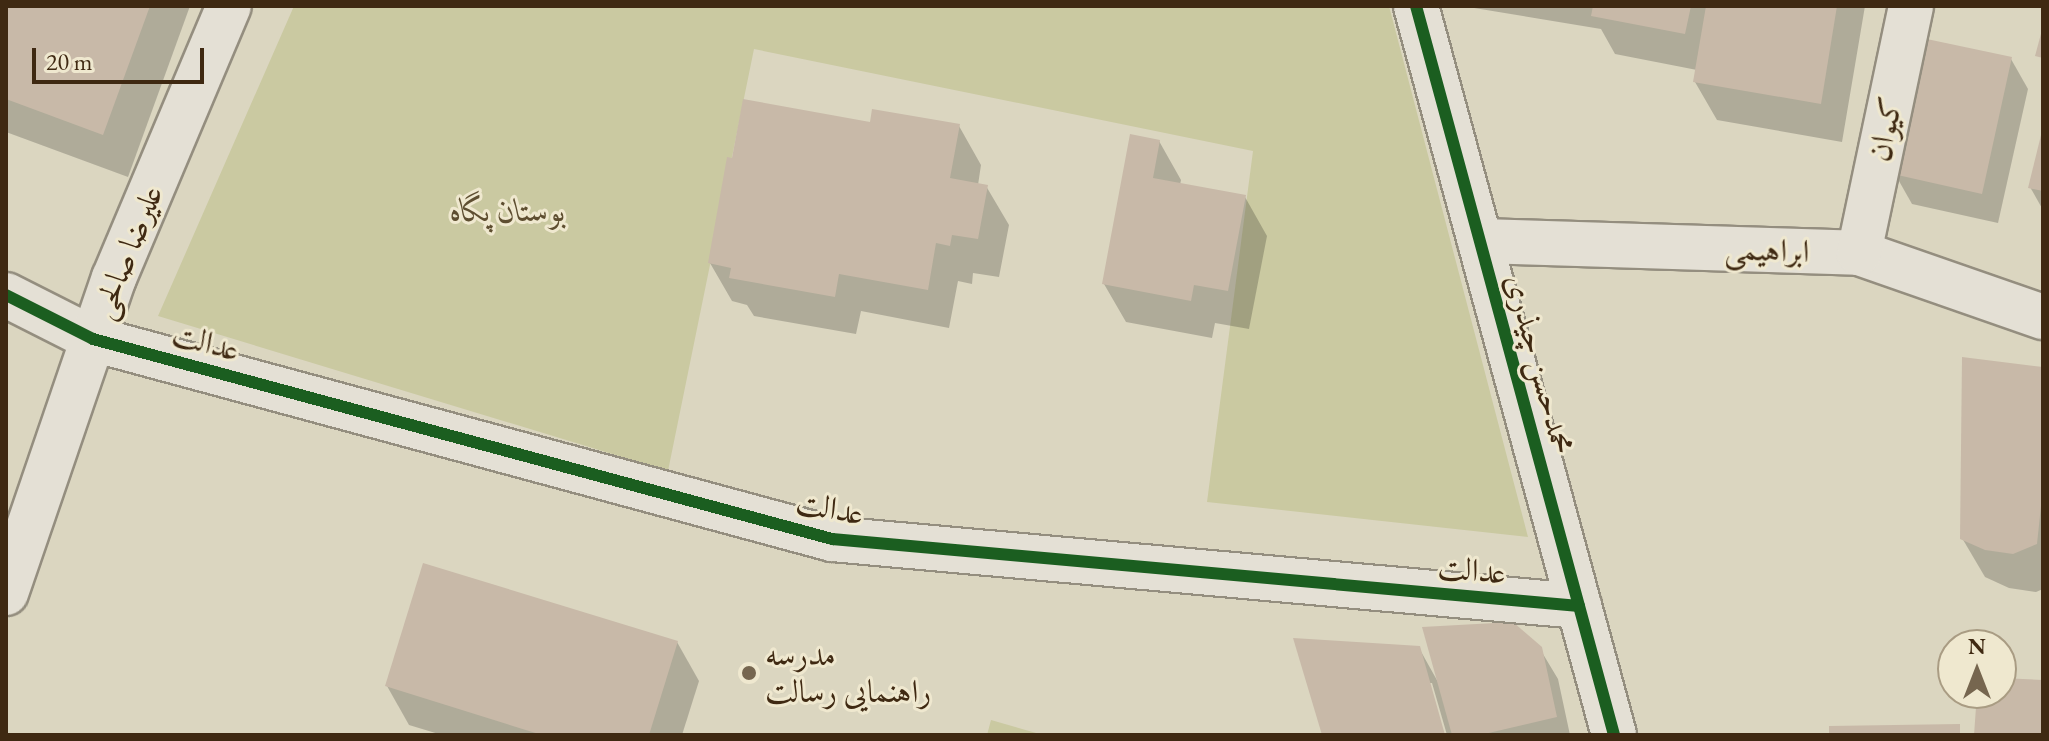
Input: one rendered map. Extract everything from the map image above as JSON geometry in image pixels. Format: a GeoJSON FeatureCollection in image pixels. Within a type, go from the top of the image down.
{"type":"FeatureCollection","features":[{"type":"Feature","properties":{"kind":"street","name":"علیرضا صالحی"},"geometry":{"type":"LineString","coordinates":[[6,593],[114,278],[229,6]]}},
{"type":"Feature","properties":{"kind":"street","name":"محمدحسن چیذری"},"geometry":{"type":"LineString","coordinates":[[1416,6],[1614,735]]}},
{"type":"Feature","properties":{"kind":"street","name":"کیوان"},"geometry":{"type":"LineString","coordinates":[[1859,253],[1911,6]]}},
{"type":"Feature","properties":{"kind":"street","name":"ابراهیمی"},"geometry":{"type":"LineString","coordinates":[[1480,241],[1859,253],[2043,317]]}},
{"type":"Feature","properties":{"kind":"street","name":"عدالت"},"geometry":{"type":"LineString","coordinates":[[6,295],[93,339],[832,539],[1579,606]]}},
{"type":"Feature","properties":{"kind":"green space","name":"بوستان پگاه"},"geometry":{"type":"Polygon","coordinates":[[[294,6],[1389,6],[1528,537],[1207,502],[1253,151],[754,49],[668,471],[158,316],[294,6]]]}},
{"type":"Feature","properties":{"kind":"green space"},"geometry":{"type":"Polygon","coordinates":[[[991,720],[1043,735],[987,735],[991,720]]]}},
{"type":"Feature","properties":{"kind":"building"},"geometry":{"type":"Polygon","coordinates":[[[6,6],[150,6],[103,135],[6,99],[6,6]]]}},
{"type":"Feature","properties":{"kind":"building"},"geometry":{"type":"Polygon","coordinates":[[[1593,6],[1691,6],[1685,34],[1591,16],[1593,6]]]}},
{"type":"Feature","properties":{"kind":"building"},"geometry":{"type":"Polygon","coordinates":[[[1706,6],[1837,6],[1821,104],[1693,82],[1706,6]]]}},
{"type":"Feature","properties":{"kind":"building"},"geometry":{"type":"Polygon","coordinates":[[[2043,31],[2043,58],[2035,56],[2043,31]]]}},
{"type":"Feature","properties":{"kind":"building"},"geometry":{"type":"Polygon","coordinates":[[[1922,38],[2012,57],[1982,194],[1893,174],[1922,38]]]}},
{"type":"Feature","properties":{"kind":"building"},"geometry":{"type":"Polygon","coordinates":[[[743,99],[870,122],[872,109],[960,124],[950,178],[988,185],[978,239],[952,235],[950,246],[936,243],[928,290],[839,274],[835,297],[729,278],[731,268],[708,263],[727,157],[732,158],[743,99]]]}},
{"type":"Feature","properties":{"kind":"building"},"geometry":{"type":"Polygon","coordinates":[[[2043,131],[2043,191],[2028,188],[2043,131]]]}},
{"type":"Feature","properties":{"kind":"building"},"geometry":{"type":"Polygon","coordinates":[[[1130,134],[1160,140],[1153,178],[1246,195],[1228,291],[1194,285],[1191,301],[1102,284],[1130,134]]]}},
{"type":"Feature","properties":{"kind":"building"},"geometry":{"type":"Polygon","coordinates":[[[1962,357],[2043,367],[2043,487],[2037,544],[2013,554],[1985,550],[1960,539],[1962,357]]]}},
{"type":"Feature","properties":{"kind":"building"},"geometry":{"type":"Polygon","coordinates":[[[423,563],[678,641],[649,735],[542,735],[385,686],[423,563]]]}},
{"type":"Feature","properties":{"kind":"building"},"geometry":{"type":"Polygon","coordinates":[[[1513,622],[1542,647],[1557,717],[1480,735],[1452,735],[1422,627],[1513,622]]]}},
{"type":"Feature","properties":{"kind":"building"},"geometry":{"type":"Polygon","coordinates":[[[1293,638],[1420,646],[1445,735],[1322,735],[1293,638]]]}},
{"type":"Feature","properties":{"kind":"building"},"geometry":{"type":"Polygon","coordinates":[[[2017,679],[2043,680],[2043,735],[1974,735],[1976,709],[2017,709],[2017,679]]]}},
{"type":"Feature","properties":{"kind":"building"},"geometry":{"type":"Polygon","coordinates":[[[1960,724],[1960,735],[1829,735],[1829,726],[1960,724]]]}},
{"type":"Feature","properties":{"kind":"cycle path"},"geometry":{"type":"LineString","coordinates":[[1416,6],[1614,735]]}},
{"type":"Feature","properties":{"kind":"cycle path"},"geometry":{"type":"LineString","coordinates":[[6,295],[93,339],[832,539],[1579,606]]}},
{"type":"Feature","properties":{"kind":"place","name":"مدرسه راهنمایی رسالت"},"geometry":{"type":"Point","coordinates":[749,673]}}]}
